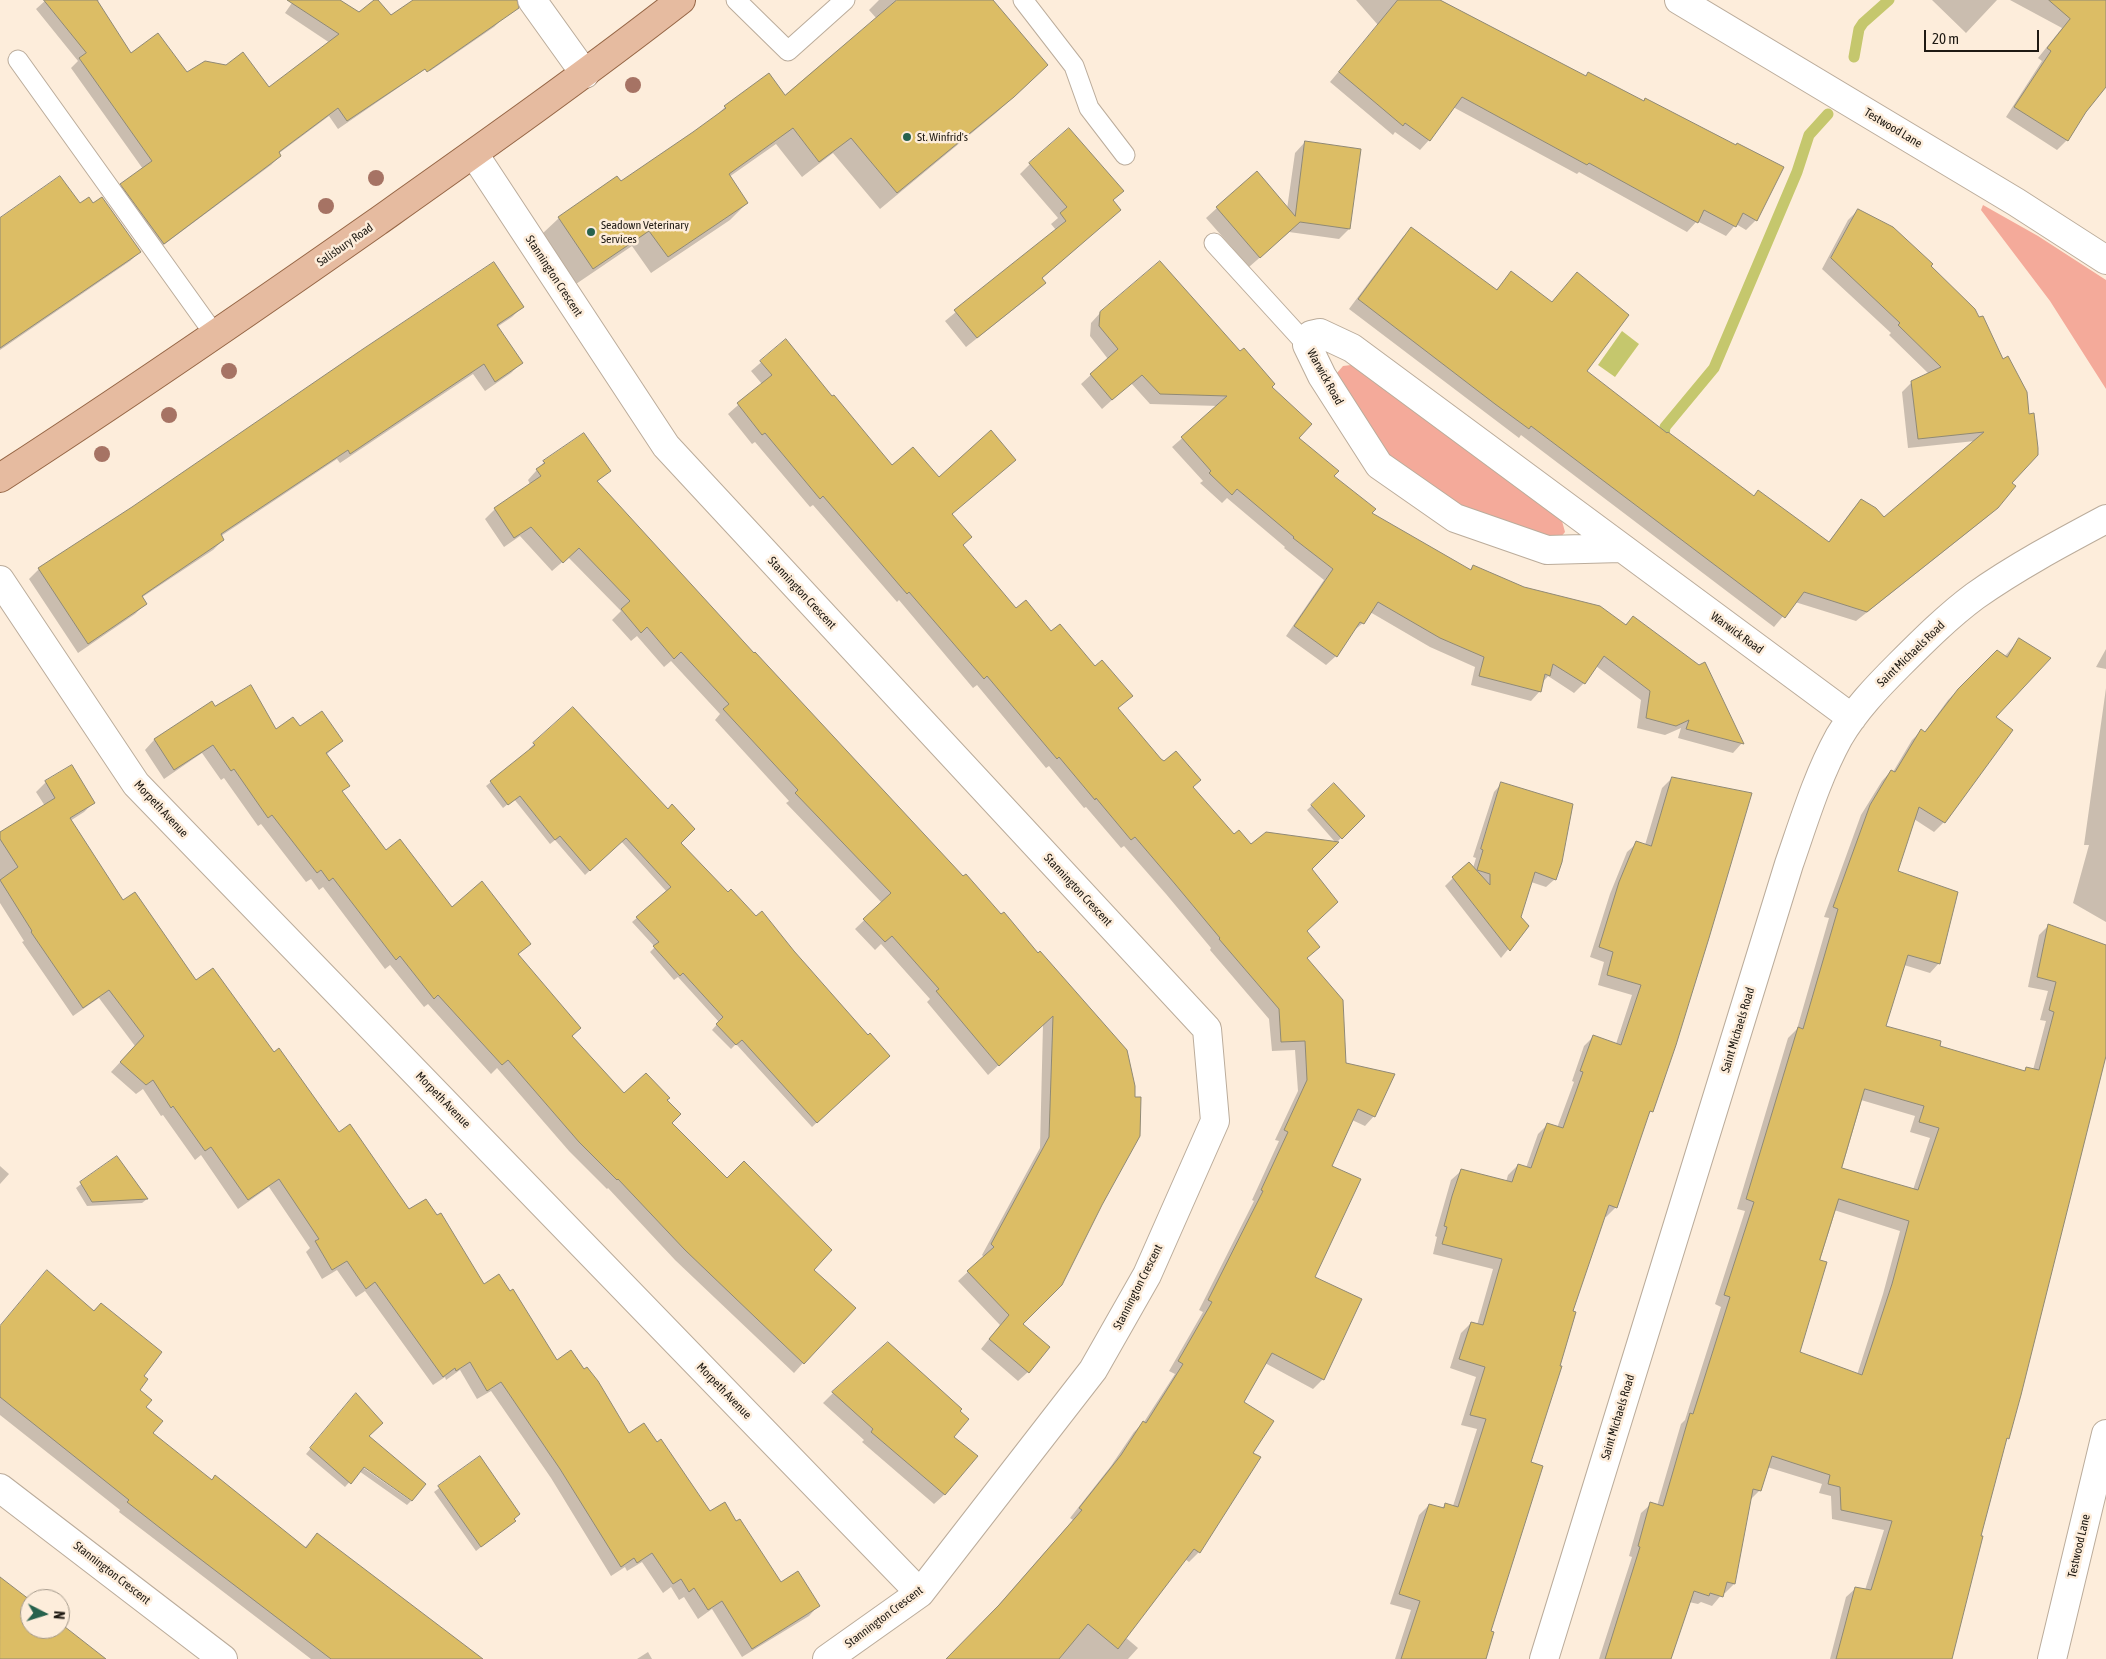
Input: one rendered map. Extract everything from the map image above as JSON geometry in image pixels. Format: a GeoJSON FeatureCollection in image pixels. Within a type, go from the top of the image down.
{"type":"FeatureCollection","features":[{"type":"Feature","properties":{"kind":"main road","name":"Salisbury Road"},"geometry":{"type":"LineString","coordinates":[[0,478],[215,335],[474,154],[585,74],[682,0]]}},
{"type":"Feature","properties":{"kind":"street"},"geometry":{"type":"LineString","coordinates":[[532,0],[585,74]]}},
{"type":"Feature","properties":{"kind":"street","name":"Testwood Lane"},"geometry":{"type":"LineString","coordinates":[[1679,0],[2000,192],[2105,258]]}},
{"type":"Feature","properties":{"kind":"street","name":"Stannington Crescent"},"geometry":{"type":"LineString","coordinates":[[474,154],[666,446],[1207,1029],[1215,1122],[1147,1274],[1093,1370],[920,1593],[827,1659]]}},
{"type":"Feature","properties":{"kind":"street","name":"Warwick Road"},"geometry":{"type":"LineString","coordinates":[[1621,548],[1547,550],[1455,518],[1379,465],[1322,376],[1307,344],[1311,335],[1320,333],[1352,348],[1852,718]]}},
{"type":"Feature","properties":{"kind":"street","name":"Saint Michaels Road"},"geometry":{"type":"LineString","coordinates":[[1544,1659],[1789,864],[1809,806],[1840,737],[1875,688],[1940,625],[1975,597],[2060,544],[2106,519]]}},
{"type":"Feature","properties":{"kind":"street","name":"Morpeth Avenue"},"geometry":{"type":"LineString","coordinates":[[0,580],[136,784],[920,1593]]}},
{"type":"Feature","properties":{"kind":"street","name":"Testwood Lane"},"geometry":{"type":"LineString","coordinates":[[2052,1659],[2106,1434]]}},
{"type":"Feature","properties":{"kind":"street","name":"Stannington Crescent"},"geometry":{"type":"LineString","coordinates":[[0,1488],[223,1659]]}},
{"type":"Feature","properties":{"kind":"lane"},"geometry":{"type":"LineString","coordinates":[[736,0],[788,51],[845,0]]}},
{"type":"Feature","properties":{"kind":"lane"},"geometry":{"type":"LineString","coordinates":[[1023,0],[1074,66],[1089,108],[1125,155]]}},
{"type":"Feature","properties":{"kind":"lane"},"geometry":{"type":"LineString","coordinates":[[18,60],[215,335]]}},
{"type":"Feature","properties":{"kind":"lane"},"geometry":{"type":"LineString","coordinates":[[1214,243],[1307,344]]}},
{"type":"Feature","properties":{"kind":"shaded area"},"geometry":{"type":"Polygon","coordinates":[[[1983,205],[2038,236],[2106,280],[2106,389],[2050,301],[1981,210],[1983,205]]]}},
{"type":"Feature","properties":{"kind":"shaded area"},"geometry":{"type":"Polygon","coordinates":[[[1622,331],[1639,344],[1615,377],[1598,365],[1622,331]]]}},
{"type":"Feature","properties":{"kind":"shaded area"},"geometry":{"type":"Polygon","coordinates":[[[1351,365],[1562,521],[1565,532],[1560,538],[1537,535],[1440,498],[1395,466],[1339,383],[1337,373],[1343,366],[1351,365]]]}},
{"type":"Feature","properties":{"kind":"building"},"geometry":{"type":"Polygon","coordinates":[[[44,0],[97,0],[131,53],[158,33],[187,72],[205,61],[226,65],[243,52],[269,87],[339,34],[287,0],[340,0],[359,12],[374,0],[378,0],[391,15],[413,0],[517,0],[519,8],[427,72],[425,69],[347,121],[338,108],[279,152],[281,156],[164,244],[120,184],[152,161],[79,58],[86,53],[44,0]]]}},
{"type":"Feature","properties":{"kind":"building"},"geometry":{"type":"Polygon","coordinates":[[[897,0],[993,0],[1048,65],[1014,97],[897,193],[851,138],[819,162],[793,128],[729,174],[748,203],[668,257],[649,231],[593,269],[558,217],[617,176],[621,181],[693,132],[726,108],[724,106],[769,73],[785,95],[897,0]]]}},
{"type":"Feature","properties":{"kind":"building"},"geometry":{"type":"Polygon","coordinates":[[[1398,0],[1440,0],[1586,76],[1588,72],[1644,101],[1645,98],[1736,145],[1737,143],[1784,167],[1757,221],[1743,213],[1736,227],[1704,210],[1698,223],[1589,163],[1587,165],[1462,97],[1430,141],[1405,123],[1403,126],[1339,72],[1398,0]]]}},
{"type":"Feature","properties":{"kind":"building"},"geometry":{"type":"Polygon","coordinates":[[[2049,0],[2106,0],[2106,87],[2086,112],[2068,141],[2014,107],[2051,51],[2047,48],[2070,19],[2049,0]]]}},
{"type":"Feature","properties":{"kind":"building"},"geometry":{"type":"Polygon","coordinates":[[[1069,128],[1124,191],[1113,200],[1121,210],[1042,278],[1046,283],[977,338],[954,310],[1066,221],[1060,213],[1067,207],[1029,163],[1069,128]]]}},
{"type":"Feature","properties":{"kind":"building"},"geometry":{"type":"Polygon","coordinates":[[[1305,141],[1361,149],[1350,229],[1300,222],[1260,258],[1216,207],[1257,171],[1295,216],[1305,141]]]}},
{"type":"Feature","properties":{"kind":"building"},"geometry":{"type":"Polygon","coordinates":[[[60,176],[80,203],[89,197],[93,203],[102,197],[141,252],[0,348],[0,218],[60,176]]]}},
{"type":"Feature","properties":{"kind":"building"},"geometry":{"type":"Polygon","coordinates":[[[1858,209],[1893,227],[1933,264],[1931,266],[1975,309],[1979,317],[1983,316],[2003,359],[2008,356],[2027,392],[2029,414],[2034,413],[2038,448],[2038,455],[2012,483],[2016,486],[1998,508],[1867,612],[1804,592],[1785,618],[1531,426],[1529,429],[1495,404],[1358,299],[1411,227],[1497,290],[1511,271],[1552,302],[1577,272],[1629,315],[1587,371],[1667,433],[1754,496],[1758,490],[1829,542],[1861,499],[1876,508],[1884,517],[1984,432],[1918,439],[1911,381],[1941,367],[1898,325],[1900,323],[1831,258],[1858,209]]]}},
{"type":"Feature","properties":{"kind":"building"},"geometry":{"type":"Polygon","coordinates":[[[1160,261],[1240,351],[1244,348],[1275,384],[1272,387],[1312,424],[1299,438],[1339,471],[1334,476],[1376,509],[1372,513],[1471,570],[1473,565],[1524,587],[1600,606],[1626,625],[1633,616],[1699,665],[1705,662],[1744,744],[1686,729],[1689,720],[1676,726],[1646,718],[1650,691],[1604,656],[1585,684],[1553,664],[1550,676],[1545,674],[1541,692],[1479,676],[1484,657],[1440,638],[1378,602],[1364,624],[1360,622],[1337,657],[1294,626],[1333,569],[1293,538],[1237,489],[1232,495],[1209,473],[1211,471],[1181,437],[1227,396],[1160,394],[1142,375],[1112,400],[1090,374],[1118,349],[1099,326],[1100,312],[1160,261]]]}},
{"type":"Feature","properties":{"kind":"building"},"geometry":{"type":"Polygon","coordinates":[[[494,262],[524,307],[497,325],[523,363],[495,382],[484,364],[350,454],[348,450],[221,534],[224,540],[142,596],[147,604],[88,644],[38,568],[132,507],[494,262]]]}},
{"type":"Feature","properties":{"kind":"building"},"geometry":{"type":"Polygon","coordinates":[[[786,339],[892,465],[913,447],[939,477],[991,430],[1016,460],[952,514],[972,537],[963,545],[1016,608],[1026,600],[1051,631],[1060,624],[1095,666],[1102,660],[1133,696],[1118,708],[1161,759],[1164,761],[1176,751],[1201,780],[1193,787],[1234,834],[1239,830],[1251,844],[1266,832],[1339,842],[1312,869],[1338,902],[1307,931],[1320,947],[1307,958],[1343,1000],[1346,1063],[1395,1074],[1375,1117],[1358,1109],[1332,1166],[1361,1179],[1315,1277],[1362,1299],[1324,1380],[1272,1353],[1244,1402],[1274,1421],[1253,1453],[1261,1457],[1200,1553],[1194,1549],[1118,1649],[1088,1624],[1059,1659],[946,1659],[999,1605],[1082,1510],[1079,1508],[1121,1455],[1143,1421],[1146,1423],[1183,1364],[1178,1361],[1212,1302],[1208,1300],[1263,1191],[1261,1190],[1288,1132],[1284,1130],[1307,1080],[1305,1041],[1281,1042],[1279,1009],[1135,837],[1131,840],[1059,757],[1057,759],[987,676],[984,679],[909,592],[907,594],[823,496],[820,499],[765,433],[762,435],[737,403],[772,375],[760,361],[786,339]]]}},
{"type":"Feature","properties":{"kind":"building"},"geometry":{"type":"Polygon","coordinates":[[[584,433],[611,471],[597,481],[754,653],[963,876],[966,874],[1001,914],[1004,912],[1038,953],[1040,951],[1127,1050],[1135,1086],[1135,1097],[1141,1097],[1140,1136],[1102,1205],[1062,1285],[1023,1324],[1050,1347],[1029,1373],[989,1339],[1009,1315],[967,1271],[994,1247],[991,1244],[1049,1137],[1053,1016],[999,1066],[936,991],[939,989],[892,936],[885,942],[863,919],[891,893],[795,793],[798,790],[723,709],[729,704],[681,652],[674,659],[647,627],[641,633],[621,609],[630,601],[579,548],[563,563],[531,527],[514,538],[494,508],[541,476],[536,469],[545,463],[543,461],[584,433]]]}},
{"type":"Feature","properties":{"kind":"building"},"geometry":{"type":"Polygon","coordinates":[[[2019,638],[2051,658],[1996,717],[2013,730],[1945,823],[1919,807],[1898,871],[1958,892],[1940,964],[1908,955],[1886,1026],[1941,1041],[1940,1046],[2025,1071],[2026,1067],[2039,1070],[2054,1012],[2049,1010],[2056,982],[2037,977],[2048,924],[2106,945],[2106,1056],[2021,1395],[2009,1439],[2007,1438],[1981,1536],[1983,1536],[1952,1659],[1836,1659],[1855,1587],[1871,1590],[1892,1521],[1841,1510],[1840,1487],[1828,1484],[1830,1475],[1772,1456],[1761,1491],[1753,1489],[1735,1584],[1727,1582],[1723,1597],[1710,1593],[1709,1596],[1694,1591],[1671,1659],[1605,1659],[1640,1547],[1638,1546],[1650,1502],[1663,1506],[1690,1413],[1693,1414],[1730,1297],[1724,1295],[1754,1202],[1746,1199],[1798,1027],[1803,1029],[1838,909],[1833,907],[1870,805],[1891,770],[1895,772],[1921,729],[1925,732],[1958,689],[1997,650],[2007,657],[2019,638]],[[1865,1089],[1842,1168],[1918,1190],[1939,1128],[1919,1122],[1924,1106],[1865,1089]],[[1839,1199],[1820,1260],[1827,1262],[1800,1352],[1862,1375],[1892,1284],[1909,1221],[1839,1199]]]}},
{"type":"Feature","properties":{"kind":"building"},"geometry":{"type":"Polygon","coordinates":[[[251,685],[276,729],[293,717],[300,726],[322,711],[343,741],[326,753],[350,786],[342,791],[386,850],[400,839],[452,907],[482,881],[531,944],[518,954],[581,1028],[572,1036],[624,1093],[646,1073],[670,1098],[667,1100],[681,1114],[672,1123],[727,1178],[744,1161],[832,1250],[814,1270],[856,1308],[804,1364],[685,1250],[618,1179],[579,1142],[508,1060],[502,1065],[438,995],[434,999],[400,956],[396,960],[333,878],[329,881],[321,870],[317,873],[272,815],[268,818],[234,769],[231,771],[213,745],[174,770],[154,739],[212,701],[215,706],[251,685]]]}},
{"type":"Feature","properties":{"kind":"building"},"geometry":{"type":"Polygon","coordinates":[[[573,707],[668,809],[672,804],[695,829],[681,843],[728,892],[731,889],[756,916],[762,911],[794,951],[868,1035],[870,1033],[890,1056],[817,1123],[742,1040],[736,1045],[716,1024],[723,1017],[683,973],[680,976],[653,946],[659,942],[636,917],[671,887],[626,838],[590,871],[560,836],[555,840],[520,796],[508,805],[490,781],[535,745],[533,743],[573,707]]]}},
{"type":"Feature","properties":{"kind":"building"},"geometry":{"type":"Polygon","coordinates":[[[72,765],[95,803],[70,818],[123,900],[135,892],[196,980],[213,968],[274,1052],[279,1048],[339,1132],[350,1124],[409,1209],[426,1199],[437,1215],[441,1213],[484,1284],[499,1274],[510,1291],[513,1289],[557,1360],[571,1350],[584,1369],[587,1367],[598,1381],[629,1433],[644,1423],[657,1442],[661,1439],[710,1511],[725,1502],[736,1521],[740,1519],[781,1582],[798,1571],[820,1606],[752,1649],[722,1601],[708,1610],[694,1588],[689,1592],[681,1579],[673,1584],[652,1553],[637,1563],[634,1558],[621,1567],[560,1469],[501,1382],[487,1391],[470,1362],[456,1371],[455,1368],[443,1377],[375,1282],[366,1289],[347,1261],[332,1270],[315,1241],[319,1239],[279,1179],[248,1200],[211,1147],[205,1151],[173,1106],[171,1108],[153,1080],[146,1085],[120,1062],[144,1036],[109,990],[83,1008],[31,932],[0,880],[18,867],[0,839],[0,832],[55,798],[45,781],[72,765]]]}},
{"type":"Feature","properties":{"kind":"building"},"geometry":{"type":"Polygon","coordinates":[[[1672,777],[1752,793],[1709,938],[1653,1112],[1650,1111],[1617,1208],[1609,1205],[1573,1311],[1576,1312],[1560,1366],[1562,1366],[1531,1462],[1543,1466],[1491,1631],[1494,1632],[1486,1659],[1401,1659],[1420,1601],[1399,1594],[1429,1504],[1444,1508],[1445,1503],[1458,1507],[1486,1419],[1470,1415],[1485,1367],[1459,1359],[1471,1322],[1483,1325],[1502,1259],[1442,1244],[1447,1227],[1444,1226],[1452,1196],[1461,1169],[1512,1182],[1518,1164],[1531,1168],[1547,1123],[1563,1128],[1583,1072],[1580,1071],[1593,1035],[1621,1045],[1641,985],[1607,975],[1613,952],[1599,947],[1619,882],[1636,841],[1651,846],[1672,777]]]}},
{"type":"Feature","properties":{"kind":"building"},"geometry":{"type":"Polygon","coordinates":[[[1501,782],[1573,804],[1562,862],[1556,880],[1535,872],[1521,917],[1529,926],[1510,951],[1452,877],[1469,862],[1490,885],[1490,874],[1477,870],[1483,850],[1481,849],[1501,782]]]}},
{"type":"Feature","properties":{"kind":"building"},"geometry":{"type":"Polygon","coordinates":[[[1334,783],[1365,816],[1342,839],[1311,805],[1334,783]]]}},
{"type":"Feature","properties":{"kind":"building"},"geometry":{"type":"Polygon","coordinates":[[[117,1156],[148,1199],[92,1202],[80,1182],[117,1156]]]}},
{"type":"Feature","properties":{"kind":"building"},"geometry":{"type":"Polygon","coordinates":[[[47,1270],[94,1311],[101,1303],[162,1352],[144,1376],[148,1379],[140,1390],[152,1400],[146,1407],[163,1421],[153,1433],[212,1480],[215,1475],[306,1548],[317,1533],[483,1659],[331,1659],[127,1502],[129,1500],[0,1397],[0,1326],[47,1270]]]}},
{"type":"Feature","properties":{"kind":"building"},"geometry":{"type":"Polygon","coordinates":[[[888,1342],[962,1409],[960,1411],[969,1419],[954,1437],[978,1456],[945,1495],[871,1432],[873,1429],[832,1392],[888,1342]]]}},
{"type":"Feature","properties":{"kind":"building"},"geometry":{"type":"Polygon","coordinates":[[[356,1393],[383,1423],[369,1436],[426,1484],[412,1501],[364,1467],[351,1484],[310,1448],[356,1393]]]}},
{"type":"Feature","properties":{"kind":"building"},"geometry":{"type":"Polygon","coordinates":[[[480,1456],[520,1514],[514,1519],[516,1521],[481,1547],[438,1486],[480,1456]]]}},
{"type":"Feature","properties":{"kind":"building"},"geometry":{"type":"Polygon","coordinates":[[[0,1577],[20,1592],[20,1639],[70,1639],[70,1631],[106,1659],[0,1659],[0,1577]]]}},
{"type":"Feature","properties":{"kind":"waterway"},"geometry":{"type":"LineString","coordinates":[[1854,57],[1859,29],[1863,23],[1889,0]]}},
{"type":"Feature","properties":{"kind":"waterway"},"geometry":{"type":"LineString","coordinates":[[1663,445],[1665,427],[1714,368],[1797,172],[1809,135],[1828,114]]}},
{"type":"Feature","properties":{"kind":"place","name":"St. Winfrid's"},"geometry":{"type":"Point","coordinates":[907,137]}},
{"type":"Feature","properties":{"kind":"place","name":"Seadown Veterinary Services"},"geometry":{"type":"Point","coordinates":[591,232]}}]}
